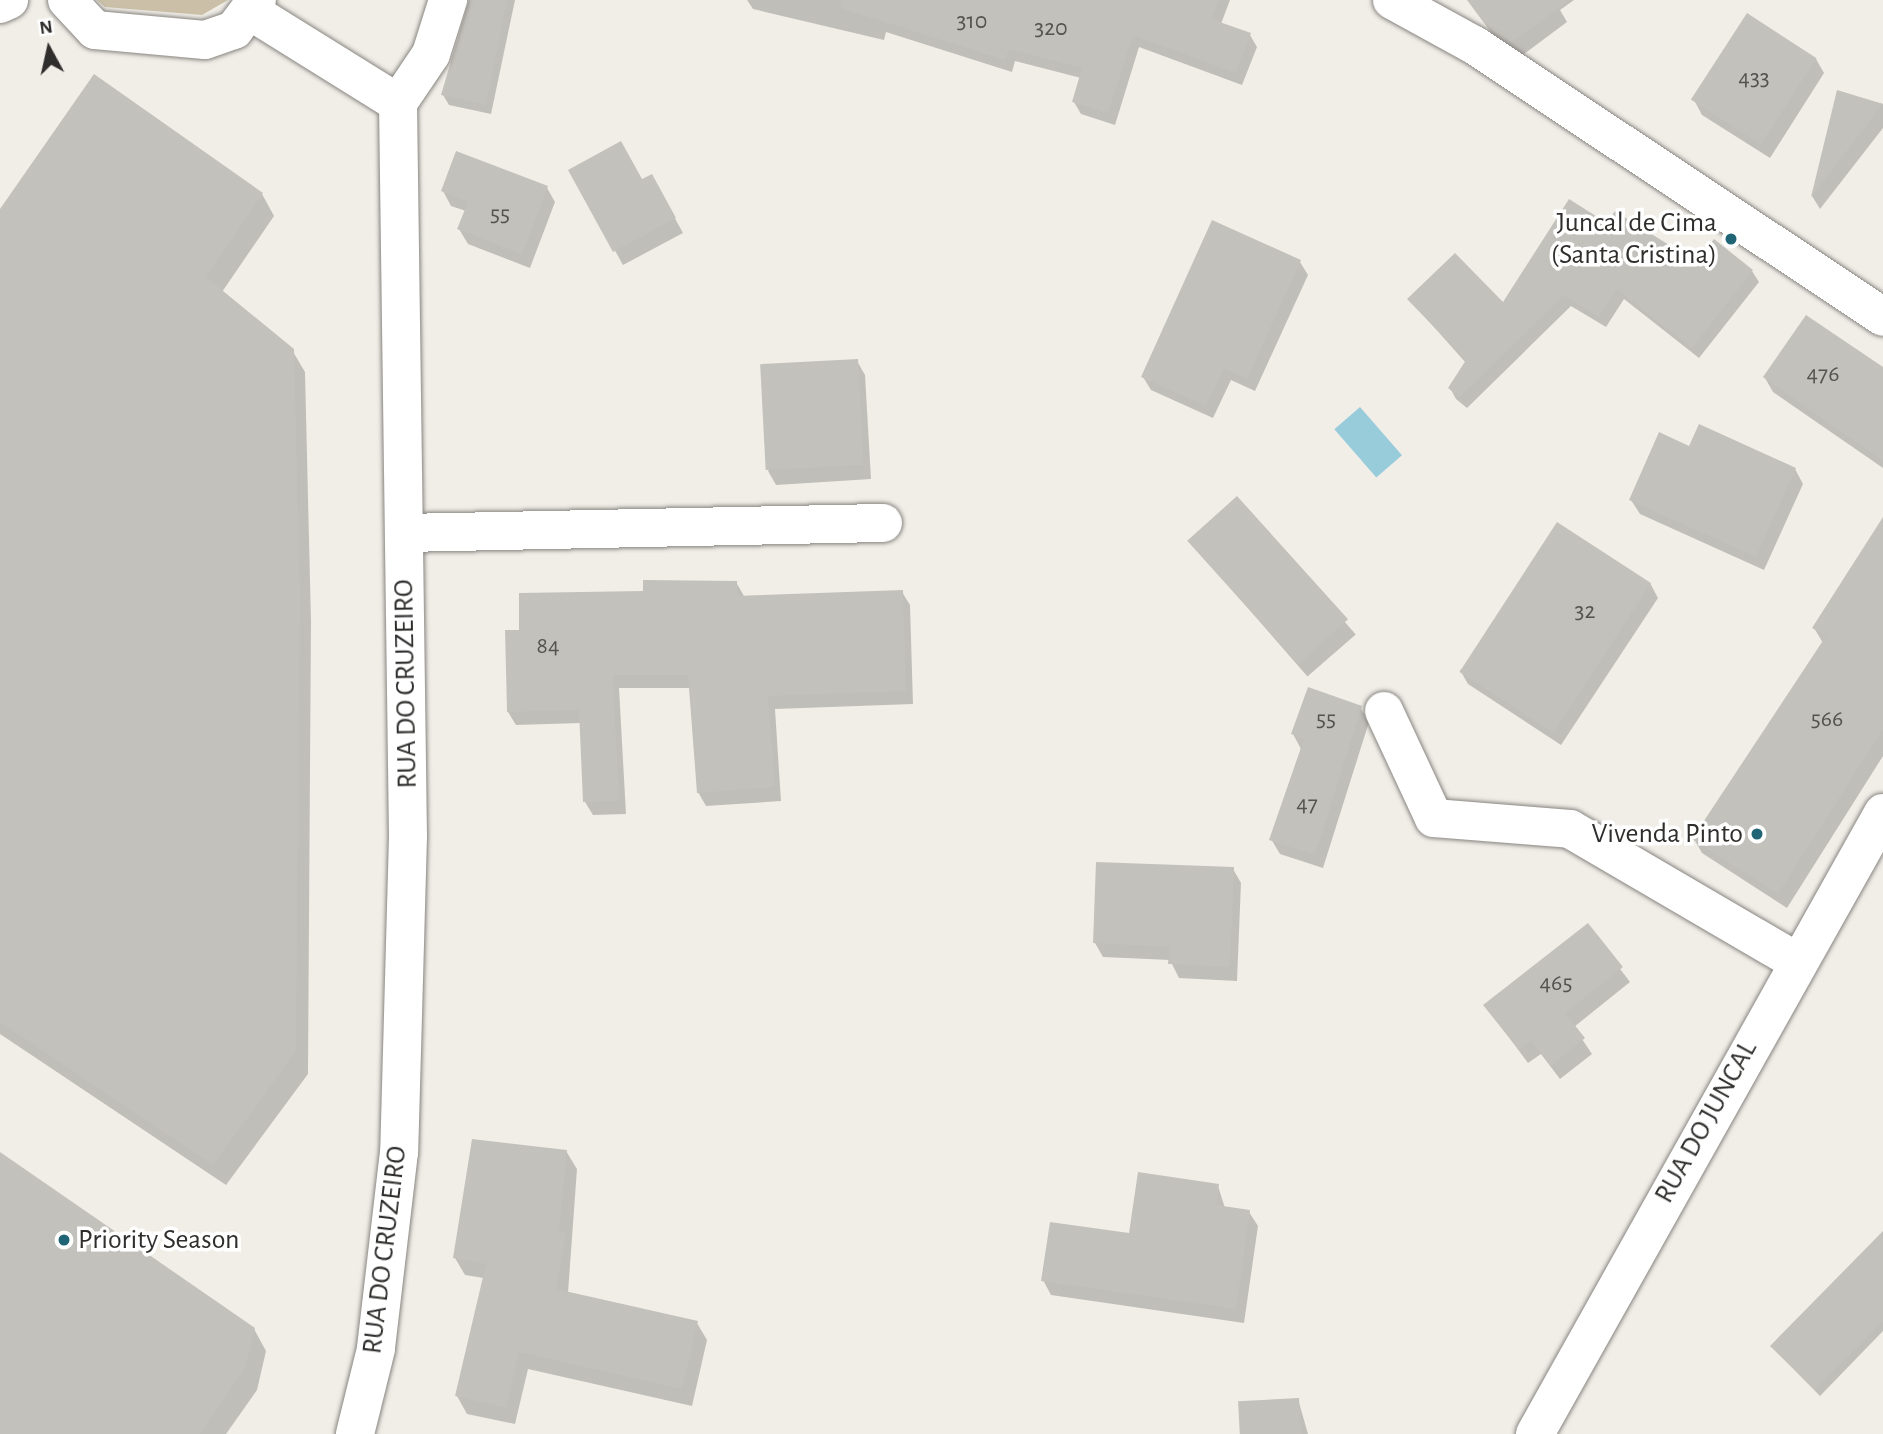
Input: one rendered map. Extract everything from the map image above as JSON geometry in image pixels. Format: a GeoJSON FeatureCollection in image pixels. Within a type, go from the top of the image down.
{"type":"FeatureCollection","features":[{"type":"Feature","properties":{"kind":"street"},"geometry":{"type":"LineString","coordinates":[[0,4],[9,0]]}},
{"type":"Feature","properties":{"kind":"street"},"geometry":{"type":"LineString","coordinates":[[66,0],[95,30],[205,40],[234,30],[254,6],[398,103],[431,54],[447,0]]}},
{"type":"Feature","properties":{"kind":"street"},"geometry":{"type":"LineString","coordinates":[[1392,0],[1474,46],[1883,317]]}},
{"type":"Feature","properties":{"kind":"street","name":"RUA DO CRUZEIRO"},"geometry":{"type":"LineString","coordinates":[[355,1434],[376,1349],[398,1152],[408,836],[398,103]]}},
{"type":"Feature","properties":{"kind":"street"},"geometry":{"type":"LineString","coordinates":[[404,533],[883,523]]}},
{"type":"Feature","properties":{"kind":"street"},"geometry":{"type":"LineString","coordinates":[[1384,711],[1434,818],[1570,829],[1796,961]]}},
{"type":"Feature","properties":{"kind":"street","name":"RUA DO JUNCAL"},"geometry":{"type":"LineString","coordinates":[[1535,1434],[1796,961],[1883,813]]}},
{"type":"Feature","properties":{"kind":"shaded area"},"geometry":{"type":"Polygon","coordinates":[[[97,0],[228,0],[202,15],[105,7],[97,0]]]}},
{"type":"Feature","properties":{"kind":"water"},"geometry":{"type":"Polygon","coordinates":[[[1360,407],[1402,455],[1376,478],[1334,429],[1360,407]]]}},
{"type":"Feature","properties":{"kind":"building"},"geometry":{"type":"Polygon","coordinates":[[[469,0],[507,0],[486,105],[441,95],[469,0]]]}},
{"type":"Feature","properties":{"kind":"building"},"geometry":{"type":"Polygon","coordinates":[[[841,0],[1219,0],[1211,19],[1251,33],[1235,73],[1133,35],[1108,113],[1072,102],[1082,68],[1009,49],[1005,60],[840,8],[841,0]]]}},
{"type":"Feature","properties":{"kind":"building"},"geometry":{"type":"Polygon","coordinates":[[[1468,0],[1570,0],[1511,43],[1489,28],[1468,0]]]}},
{"type":"Feature","properties":{"kind":"building"},"geometry":{"type":"Polygon","coordinates":[[[1747,13],[1817,58],[1761,145],[1691,99],[1747,13]]]}},
{"type":"Feature","properties":{"kind":"building"},"geometry":{"type":"Polygon","coordinates":[[[94,74],[263,193],[206,277],[294,349],[300,598],[296,1051],[213,1165],[0,1022],[0,209],[94,74]]]}},
{"type":"Feature","properties":{"kind":"building"},"geometry":{"type":"Polygon","coordinates":[[[1837,90],[1883,104],[1811,197],[1837,90]]]}},
{"type":"Feature","properties":{"kind":"building"},"geometry":{"type":"Polygon","coordinates":[[[621,141],[642,179],[652,174],[676,218],[613,252],[568,170],[621,141]]]}},
{"type":"Feature","properties":{"kind":"building"},"geometry":{"type":"Polygon","coordinates":[[[456,151],[548,186],[522,254],[457,229],[468,202],[441,191],[456,151]]]}},
{"type":"Feature","properties":{"kind":"building"},"geometry":{"type":"Polygon","coordinates":[[[1569,199],[1607,223],[1615,211],[1696,262],[1714,239],[1753,270],[1692,348],[1617,289],[1599,317],[1564,295],[1460,397],[1448,388],[1466,360],[1407,299],[1455,253],[1503,302],[1569,199]]]}},
{"type":"Feature","properties":{"kind":"building"},"geometry":{"type":"Polygon","coordinates":[[[1212,220],[1301,260],[1247,379],[1224,368],[1206,406],[1141,377],[1212,220]]]}},
{"type":"Feature","properties":{"kind":"building"},"geometry":{"type":"Polygon","coordinates":[[[1806,315],[1883,367],[1883,461],[1763,377],[1806,315]]]}},
{"type":"Feature","properties":{"kind":"building"},"geometry":{"type":"Polygon","coordinates":[[[858,359],[864,465],[766,470],[760,364],[858,359]]]}},
{"type":"Feature","properties":{"kind":"building"},"geometry":{"type":"Polygon","coordinates":[[[1699,424],[1796,468],[1756,557],[1629,500],[1659,432],[1689,446],[1699,424]]]}},
{"type":"Feature","properties":{"kind":"building"},"geometry":{"type":"Polygon","coordinates":[[[1237,496],[1348,619],[1298,664],[1187,541],[1237,496]]]}},
{"type":"Feature","properties":{"kind":"building"},"geometry":{"type":"Polygon","coordinates":[[[1883,517],[1883,729],[1778,894],[1692,839],[1826,636],[1812,628],[1883,517]]]}},
{"type":"Feature","properties":{"kind":"building"},"geometry":{"type":"Polygon","coordinates":[[[1557,522],[1651,583],[1553,733],[1460,672],[1557,522]]]}},
{"type":"Feature","properties":{"kind":"building"},"geometry":{"type":"Polygon","coordinates":[[[643,580],[737,581],[737,596],[903,590],[906,691],[768,696],[775,787],[697,793],[688,675],[613,675],[619,801],[583,802],[579,710],[507,712],[505,630],[519,630],[519,593],[643,591],[643,580]]]}},
{"type":"Feature","properties":{"kind":"building"},"geometry":{"type":"Polygon","coordinates":[[[1308,687],[1362,706],[1315,855],[1269,840],[1304,739],[1291,734],[1308,687]]]}},
{"type":"Feature","properties":{"kind":"building"},"geometry":{"type":"Polygon","coordinates":[[[1096,862],[1234,867],[1230,967],[1168,964],[1169,947],[1093,943],[1096,862]]]}},
{"type":"Feature","properties":{"kind":"building"},"geometry":{"type":"Polygon","coordinates":[[[1588,923],[1623,967],[1565,1013],[1585,1038],[1551,1066],[1531,1041],[1519,1050],[1483,1005],[1588,923]]]}},
{"type":"Feature","properties":{"kind":"building"},"geometry":{"type":"Polygon","coordinates":[[[472,1139],[567,1150],[559,1231],[566,1233],[556,1289],[698,1321],[682,1389],[519,1352],[506,1408],[455,1396],[486,1264],[453,1258],[472,1139]]]}},
{"type":"Feature","properties":{"kind":"building","name":"Priority Season"},"geometry":{"type":"Polygon","coordinates":[[[0,1152],[255,1328],[245,1368],[200,1434],[0,1434],[0,1152]]]}},
{"type":"Feature","properties":{"kind":"building"},"geometry":{"type":"Polygon","coordinates":[[[1138,1172],[1219,1184],[1216,1205],[1250,1210],[1236,1309],[1041,1281],[1050,1222],[1129,1233],[1138,1172]]]}},
{"type":"Feature","properties":{"kind":"building"},"geometry":{"type":"Polygon","coordinates":[[[1883,1231],[1883,1321],[1815,1390],[1770,1346],[1883,1231]]]}},
{"type":"Feature","properties":{"kind":"building"},"geometry":{"type":"Polygon","coordinates":[[[1299,1398],[1301,1434],[1240,1434],[1238,1401],[1299,1398]]]}},
{"type":"Feature","properties":{"kind":"place","name":"Juncal de Cima (Santa Cristina)"},"geometry":{"type":"Point","coordinates":[1731,239]}},
{"type":"Feature","properties":{"kind":"place","name":"Vivenda Pinto"},"geometry":{"type":"Point","coordinates":[1757,834]}},
{"type":"Feature","properties":{"kind":"place","name":"Priority Season"},"geometry":{"type":"Point","coordinates":[64,1240]}}]}
